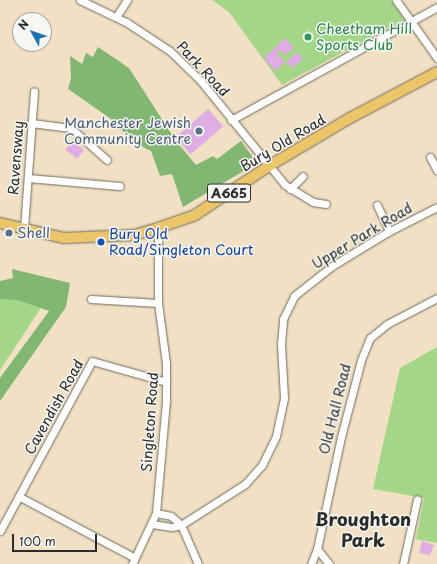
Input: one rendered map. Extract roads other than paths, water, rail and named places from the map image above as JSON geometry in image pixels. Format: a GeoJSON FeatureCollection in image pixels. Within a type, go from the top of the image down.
{"type":"FeatureCollection","features":[{"type":"Feature","properties":{"kind":"main road","name":"Bury Old Road"},"geometry":{"type":"LineString","coordinates":[[0,223],[64,238],[134,235],[158,228],[194,215],[269,166],[350,118],[437,72]]}},
{"type":"Feature","properties":{"kind":"street","name":"Park Road"},"geometry":{"type":"LineString","coordinates":[[80,0],[116,17],[170,51],[200,80],[231,120],[290,189],[313,202],[326,204]]}},
{"type":"Feature","properties":{"kind":"street"},"geometry":{"type":"LineString","coordinates":[[116,17],[127,0]]}},
{"type":"Feature","properties":{"kind":"street"},"geometry":{"type":"LineString","coordinates":[[396,0],[437,58]]}},
{"type":"Feature","properties":{"kind":"street"},"geometry":{"type":"LineString","coordinates":[[231,120],[437,7]]}},
{"type":"Feature","properties":{"kind":"street","name":"Ravensway"},"geometry":{"type":"LineString","coordinates":[[24,228],[34,91]]}},
{"type":"Feature","properties":{"kind":"street"},"geometry":{"type":"LineString","coordinates":[[31,123],[72,128],[107,160]]}},
{"type":"Feature","properties":{"kind":"street"},"geometry":{"type":"LineString","coordinates":[[430,157],[437,170]]}},
{"type":"Feature","properties":{"kind":"street"},"geometry":{"type":"LineString","coordinates":[[290,189],[303,176]]}},
{"type":"Feature","properties":{"kind":"street"},"geometry":{"type":"LineString","coordinates":[[28,178],[120,186]]}},
{"type":"Feature","properties":{"kind":"street"},"geometry":{"type":"LineString","coordinates":[[377,205],[389,231]]}},
{"type":"Feature","properties":{"kind":"street","name":"Upper Park Road"},"geometry":{"type":"LineString","coordinates":[[181,525],[245,484],[262,465],[276,436],[284,398],[281,344],[283,319],[294,296],[332,266],[389,231],[437,207]]}},
{"type":"Feature","properties":{"kind":"street","name":"Singleton Road"},"geometry":{"type":"LineString","coordinates":[[133,561],[156,513],[166,382],[158,303],[158,228]]}},
{"type":"Feature","properties":{"kind":"street","name":"Old Hall Road"},"geometry":{"type":"LineString","coordinates":[[311,564],[317,549],[341,437],[361,360],[370,338],[387,324],[437,298]]}},
{"type":"Feature","properties":{"kind":"street"},"geometry":{"type":"LineString","coordinates":[[91,299],[158,303]]}},
{"type":"Feature","properties":{"kind":"street","name":"Cavendish Road"},"geometry":{"type":"LineString","coordinates":[[0,531],[20,497],[92,361],[166,382]]}},
{"type":"Feature","properties":{"kind":"street"},"geometry":{"type":"LineString","coordinates":[[20,497],[133,561]]}},
{"type":"Feature","properties":{"kind":"street"},"geometry":{"type":"LineString","coordinates":[[403,564],[417,500]]}},
{"type":"Feature","properties":{"kind":"street"},"geometry":{"type":"LineString","coordinates":[[156,513],[171,516],[181,525],[198,564]]}},
{"type":"Feature","properties":{"kind":"street"},"geometry":{"type":"LineString","coordinates":[[152,524],[172,527],[181,525]]}},
{"type":"Feature","properties":{"kind":"street"},"geometry":{"type":"LineString","coordinates":[[317,549],[329,564]]}},
{"type":"Feature","properties":{"kind":"place","name":"Cheetham Hill Sports Club"},"geometry":{"type":"Point","coordinates":[308,37]}},
{"type":"Feature","properties":{"kind":"place","name":"Manchester Jewish Community Centre"},"geometry":{"type":"Point","coordinates":[199,131]}},
{"type":"Feature","properties":{"kind":"place","name":"Shell"},"geometry":{"type":"Point","coordinates":[9,233]}},
{"type":"Feature","properties":{"kind":"place","name":"Bury Old Road/Singleton Court"},"geometry":{"type":"Point","coordinates":[101,242]}},
{"type":"Feature","properties":{"kind":"district","name":"Broughton Park"},"geometry":{"type":"Point","coordinates":[363,530]}}]}
